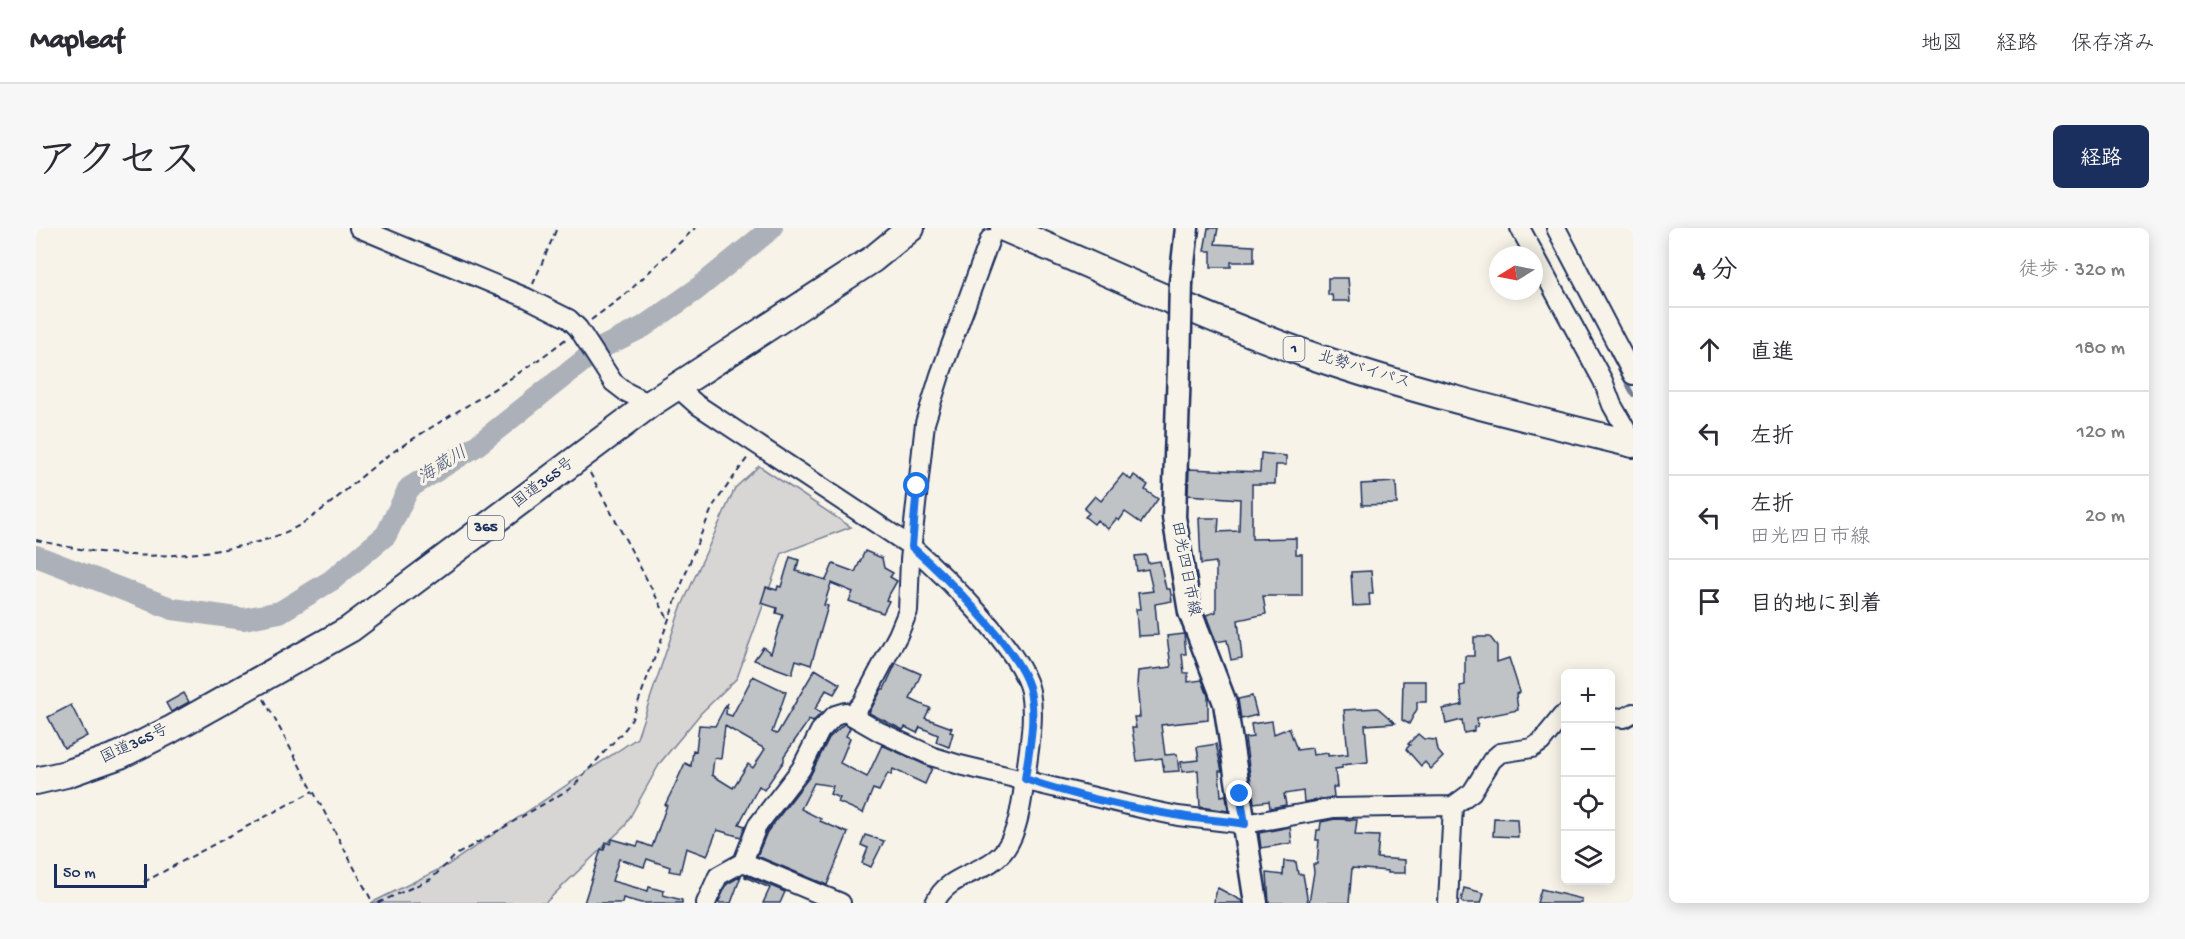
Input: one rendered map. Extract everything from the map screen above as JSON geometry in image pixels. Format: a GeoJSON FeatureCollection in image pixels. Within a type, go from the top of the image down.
{"type":"FeatureCollection","features":[{"type":"Feature","properties":{"kind":"highway","name":"国道365号"},"geometry":{"type":"LineString","coordinates":[[36,782],[120,755],[170,730],[350,629],[581,456],[646,402],[677,387],[873,260],[911,228]]}},
{"type":"Feature","properties":{"kind":"highway","name":"北勢バイパス"},"geometry":{"type":"LineString","coordinates":[[997,233],[1302,352],[1390,380],[1633,443]]}},
{"type":"Feature","properties":{"kind":"main road","name":"田光四日市線"},"geometry":{"type":"LineString","coordinates":[[1187,228],[1181,282],[1174,517],[1190,612],[1225,703],[1256,903]]}},
{"type":"Feature","properties":{"kind":"street"},"geometry":{"type":"LineString","coordinates":[[359,228],[527,298],[569,319],[613,382],[626,392],[646,402]]}},
{"type":"Feature","properties":{"kind":"street"},"geometry":{"type":"LineString","coordinates":[[1520,228],[1603,381],[1612,405],[1633,443]]}},
{"type":"Feature","properties":{"kind":"street"},"geometry":{"type":"LineString","coordinates":[[1556,228],[1633,375]]}},
{"type":"Feature","properties":{"kind":"street"},"geometry":{"type":"LineString","coordinates":[[852,715],[862,703],[908,611],[925,423],[940,375],[997,233]]}},
{"type":"Feature","properties":{"kind":"street"},"geometry":{"type":"LineString","coordinates":[[677,387],[696,404],[912,547],[939,571],[999,638],[1023,674],[1032,703],[1030,737],[1019,816],[1008,846],[997,857],[948,885],[937,897],[935,903]]}},
{"type":"Feature","properties":{"kind":"street"},"geometry":{"type":"LineString","coordinates":[[706,903],[718,876],[743,862],[757,826],[801,769],[820,731],[835,715],[845,712],[880,732],[933,757],[1092,798],[1178,816],[1245,824],[1334,808],[1453,806],[1472,792],[1492,760],[1500,753],[1532,748],[1541,742],[1561,717]]}},
{"type":"Feature","properties":{"kind":"street"},"geometry":{"type":"LineString","coordinates":[[1615,717],[1624,718],[1633,713]]}},
{"type":"Feature","properties":{"kind":"street"},"geometry":{"type":"LineString","coordinates":[[1448,903],[1453,806]]}},
{"type":"Feature","properties":{"kind":"street"},"geometry":{"type":"LineString","coordinates":[[743,862],[841,903]]}},
{"type":"Feature","properties":{"kind":"path"},"geometry":{"type":"LineString","coordinates":[[527,298],[556,228]]}},
{"type":"Feature","properties":{"kind":"path"},"geometry":{"type":"LineString","coordinates":[[36,540],[94,552],[159,557],[227,549],[276,536],[304,523],[377,462],[500,385],[626,294],[695,228]]}},
{"type":"Feature","properties":{"kind":"path"},"geometry":{"type":"LineString","coordinates":[[378,903],[430,879],[456,855],[573,787],[627,728],[713,506],[759,445]]}},
{"type":"Feature","properties":{"kind":"path"},"geometry":{"type":"LineString","coordinates":[[581,456],[669,621]]}},
{"type":"Feature","properties":{"kind":"path"},"geometry":{"type":"LineString","coordinates":[[255,683],[373,903]]}},
{"type":"Feature","properties":{"kind":"path"},"geometry":{"type":"LineString","coordinates":[[144,882],[313,791]]}},
{"type":"Feature","properties":{"kind":"shaded area"},"geometry":{"type":"Polygon","coordinates":[[[759,466],[851,527],[782,553],[737,678],[701,713],[660,763],[625,826],[545,903],[371,903],[446,866],[637,738],[680,610],[735,488],[759,466]]]}},
{"type":"Feature","properties":{"kind":"building"},"geometry":{"type":"Polygon","coordinates":[[[1208,228],[1218,228],[1215,244],[1254,246],[1254,262],[1231,262],[1231,267],[1211,267],[1211,251],[1204,251],[1208,228]]]}},
{"type":"Feature","properties":{"kind":"building"},"geometry":{"type":"Polygon","coordinates":[[[1328,278],[1348,278],[1350,301],[1333,301],[1332,295],[1328,295],[1328,278]]]}},
{"type":"Feature","properties":{"kind":"building"},"geometry":{"type":"Polygon","coordinates":[[[1261,453],[1286,456],[1286,465],[1276,465],[1275,484],[1252,484],[1252,539],[1296,538],[1296,554],[1302,554],[1302,596],[1263,596],[1266,614],[1238,620],[1242,658],[1231,660],[1227,640],[1216,642],[1206,615],[1216,612],[1216,562],[1201,564],[1199,518],[1219,518],[1218,532],[1239,531],[1240,499],[1188,495],[1189,469],[1260,472],[1261,453]]]}},
{"type":"Feature","properties":{"kind":"building"},"geometry":{"type":"Polygon","coordinates":[[[1123,474],[1131,480],[1134,475],[1148,485],[1145,490],[1158,499],[1141,523],[1125,512],[1119,521],[1116,519],[1108,529],[1097,520],[1094,524],[1085,517],[1089,513],[1084,509],[1095,496],[1101,501],[1123,474]]]}},
{"type":"Feature","properties":{"kind":"building"},"geometry":{"type":"Polygon","coordinates":[[[1396,482],[1397,504],[1362,505],[1361,484],[1396,482]]]}},
{"type":"Feature","properties":{"kind":"building"},"geometry":{"type":"Polygon","coordinates":[[[865,551],[882,558],[884,568],[893,573],[890,577],[897,581],[886,600],[889,601],[883,613],[849,601],[853,592],[831,583],[824,605],[828,606],[811,665],[796,660],[792,674],[754,660],[763,647],[771,653],[783,615],[776,613],[777,608],[761,603],[766,587],[777,590],[778,586],[781,587],[790,557],[799,560],[796,571],[826,580],[833,564],[855,572],[865,551]]]}},
{"type":"Feature","properties":{"kind":"building"},"geometry":{"type":"Polygon","coordinates":[[[1146,555],[1148,563],[1160,561],[1166,589],[1170,589],[1172,601],[1155,604],[1158,635],[1138,636],[1136,609],[1140,609],[1138,593],[1153,591],[1148,569],[1137,571],[1135,556],[1146,555]]]}},
{"type":"Feature","properties":{"kind":"building"},"geometry":{"type":"Polygon","coordinates":[[[1371,571],[1373,594],[1369,594],[1370,605],[1353,606],[1351,572],[1371,571]]]}},
{"type":"Feature","properties":{"kind":"building"},"geometry":{"type":"Polygon","coordinates":[[[1184,634],[1186,654],[1182,654],[1184,673],[1188,673],[1188,682],[1202,680],[1208,696],[1208,720],[1161,725],[1165,755],[1177,754],[1179,771],[1164,772],[1162,758],[1137,761],[1132,728],[1136,728],[1134,717],[1140,717],[1138,671],[1171,667],[1167,636],[1184,634]]]}},
{"type":"Feature","properties":{"kind":"building"},"geometry":{"type":"Polygon","coordinates":[[[1474,637],[1490,637],[1497,646],[1497,662],[1509,658],[1520,692],[1516,694],[1518,710],[1477,718],[1478,726],[1474,727],[1474,731],[1464,733],[1462,720],[1446,724],[1443,709],[1462,705],[1460,686],[1465,685],[1465,656],[1474,656],[1474,637]]]}},
{"type":"Feature","properties":{"kind":"building"},"geometry":{"type":"Polygon","coordinates":[[[896,663],[921,674],[910,699],[930,708],[925,718],[952,728],[949,747],[936,742],[938,735],[920,727],[917,733],[905,727],[903,730],[869,713],[896,663]]]}},
{"type":"Feature","properties":{"kind":"building"},"geometry":{"type":"Polygon","coordinates":[[[815,669],[840,684],[834,694],[826,690],[815,709],[821,713],[813,722],[809,720],[764,790],[759,786],[739,824],[745,826],[741,837],[717,830],[707,856],[686,848],[680,873],[669,871],[670,867],[647,859],[644,867],[619,859],[612,881],[648,891],[649,887],[664,891],[663,895],[682,900],[682,903],[641,903],[623,898],[622,903],[584,903],[601,849],[604,850],[606,842],[610,844],[612,839],[637,846],[639,842],[652,847],[667,805],[665,805],[685,763],[691,766],[693,750],[696,751],[699,725],[715,726],[727,703],[726,714],[732,716],[753,676],[786,692],[772,732],[777,734],[815,669]],[[725,726],[721,759],[714,758],[712,775],[733,788],[748,764],[753,768],[765,749],[725,726]]]}},
{"type":"Feature","properties":{"kind":"building"},"geometry":{"type":"Polygon","coordinates":[[[1403,681],[1426,681],[1426,702],[1417,702],[1417,709],[1409,724],[1402,720],[1403,681]]]}},
{"type":"Feature","properties":{"kind":"building"},"geometry":{"type":"Polygon","coordinates":[[[184,693],[189,702],[171,712],[166,703],[184,693]]]}},
{"type":"Feature","properties":{"kind":"building"},"geometry":{"type":"Polygon","coordinates":[[[1252,696],[1257,715],[1241,719],[1238,699],[1252,696]]]}},
{"type":"Feature","properties":{"kind":"building"},"geometry":{"type":"Polygon","coordinates":[[[71,705],[87,736],[64,748],[48,717],[71,705]]]}},
{"type":"Feature","properties":{"kind":"building"},"geometry":{"type":"Polygon","coordinates":[[[1378,708],[1395,723],[1365,725],[1368,762],[1342,765],[1342,768],[1335,769],[1337,787],[1333,787],[1334,797],[1304,802],[1303,791],[1284,794],[1286,805],[1270,808],[1269,801],[1254,803],[1245,738],[1253,737],[1251,724],[1272,721],[1274,734],[1289,728],[1297,750],[1312,748],[1313,755],[1348,754],[1344,710],[1378,708]]]}},
{"type":"Feature","properties":{"kind":"building"},"geometry":{"type":"Polygon","coordinates":[[[844,724],[850,728],[846,736],[850,738],[840,763],[867,777],[882,745],[932,768],[925,784],[893,769],[891,775],[888,773],[879,791],[873,789],[863,813],[838,802],[840,798],[830,794],[833,786],[814,783],[801,809],[821,819],[820,821],[848,833],[827,885],[757,856],[767,832],[810,776],[829,738],[844,724]]]}},
{"type":"Feature","properties":{"kind":"building"},"geometry":{"type":"Polygon","coordinates":[[[1418,734],[1424,739],[1436,740],[1438,751],[1443,757],[1431,769],[1425,762],[1421,766],[1406,749],[1418,734]]]}},
{"type":"Feature","properties":{"kind":"building"},"geometry":{"type":"Polygon","coordinates":[[[1216,744],[1222,771],[1219,771],[1221,796],[1226,795],[1228,811],[1200,807],[1198,770],[1182,772],[1181,762],[1199,760],[1197,747],[1216,744]]]}},
{"type":"Feature","properties":{"kind":"building"},"geometry":{"type":"Polygon","coordinates":[[[1494,818],[1517,819],[1518,837],[1493,836],[1494,818]]]}},
{"type":"Feature","properties":{"kind":"building"},"geometry":{"type":"Polygon","coordinates":[[[1335,819],[1357,820],[1355,835],[1379,836],[1377,858],[1405,860],[1405,873],[1352,868],[1349,903],[1309,903],[1314,872],[1313,864],[1317,864],[1319,840],[1316,840],[1317,830],[1320,830],[1321,822],[1335,819]]]}},
{"type":"Feature","properties":{"kind":"building"},"geometry":{"type":"Polygon","coordinates":[[[1290,827],[1292,843],[1261,848],[1259,833],[1290,827]]]}},
{"type":"Feature","properties":{"kind":"building"},"geometry":{"type":"Polygon","coordinates":[[[865,835],[884,841],[871,867],[862,863],[868,848],[861,845],[865,835]]]}},
{"type":"Feature","properties":{"kind":"building"},"geometry":{"type":"Polygon","coordinates":[[[1284,861],[1296,862],[1298,874],[1303,874],[1308,903],[1269,903],[1267,873],[1283,875],[1284,861]]]}},
{"type":"Feature","properties":{"kind":"building"},"geometry":{"type":"Polygon","coordinates":[[[745,875],[785,892],[780,903],[763,903],[770,888],[745,875]]]}},
{"type":"Feature","properties":{"kind":"building"},"geometry":{"type":"Polygon","coordinates":[[[741,876],[731,903],[718,903],[727,884],[741,876]]]}},
{"type":"Feature","properties":{"kind":"building"},"geometry":{"type":"Polygon","coordinates":[[[1218,888],[1242,901],[1242,903],[1214,903],[1218,888]]]}},
{"type":"Feature","properties":{"kind":"building"},"geometry":{"type":"Polygon","coordinates":[[[1464,888],[1484,893],[1481,903],[1463,903],[1461,901],[1464,888]]]}},
{"type":"Feature","properties":{"kind":"building"},"geometry":{"type":"Polygon","coordinates":[[[1541,889],[1582,899],[1582,903],[1537,903],[1541,889]]]}},
{"type":"Feature","properties":{"kind":"waterway","name":"海蔵川"},"geometry":{"type":"LineString","coordinates":[[36,556],[173,609],[244,619],[280,612],[332,580],[386,535],[409,488],[476,446],[597,350],[643,327],[696,290],[772,228]]}},
{"type":"Feature","properties":{"kind":"waterway"},"geometry":{"type":"LineString","coordinates":[[1611,353],[1633,395]]}},
{"type":"Feature","properties":{"kind":"route"},"geometry":{"type":"LineString","coordinates":[[917,486],[912,547],[939,571],[999,638],[1012,655],[1029,688],[1032,703],[1025,779],[1048,787],[1178,816],[1245,824],[1240,794]]}}]}
